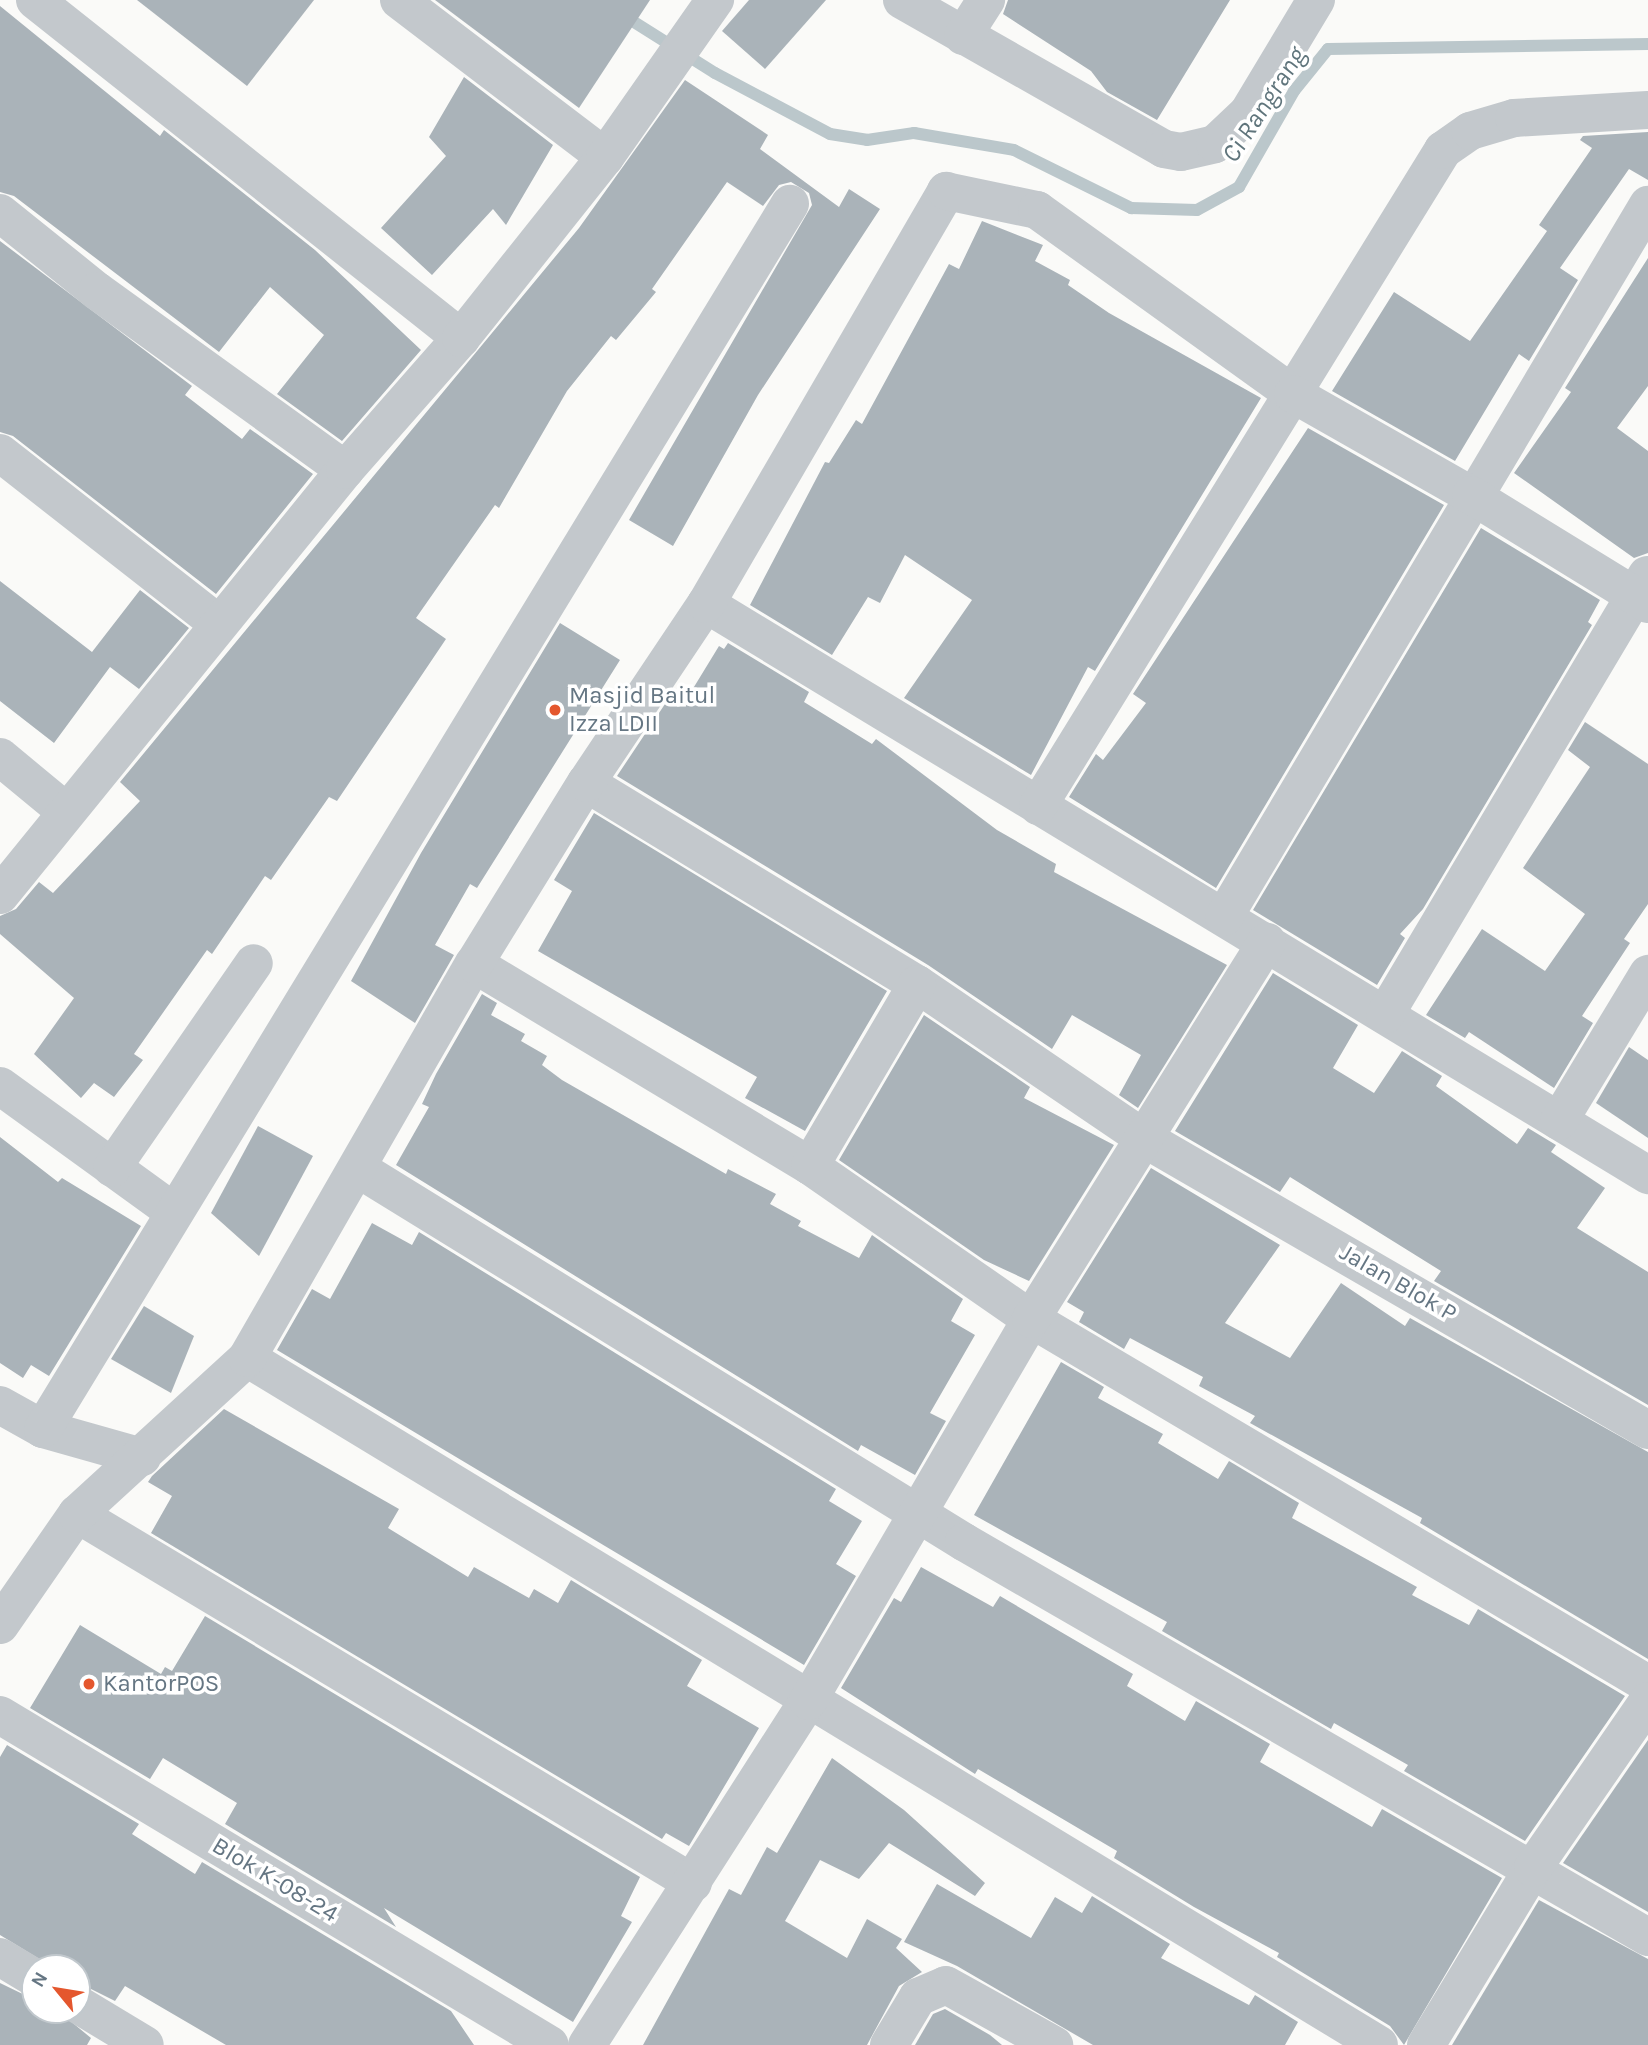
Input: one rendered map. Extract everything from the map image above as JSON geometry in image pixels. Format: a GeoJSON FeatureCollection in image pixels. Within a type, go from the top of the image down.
{"type":"FeatureCollection","features":[{"type":"Feature","properties":{"kind":"street"},"geometry":{"type":"LineString","coordinates":[[35,0],[461,338]]}},
{"type":"Feature","properties":{"kind":"street"},"geometry":{"type":"LineString","coordinates":[[399,0],[605,157]]}},
{"type":"Feature","properties":{"kind":"street"},"geometry":{"type":"LineString","coordinates":[[0,895],[64,810],[345,470],[461,338],[605,157],[715,0]]}},
{"type":"Feature","properties":{"kind":"street"},"geometry":{"type":"LineString","coordinates":[[902,0],[1164,149],[1200,150],[1215,144],[1248,113],[1316,0]]}},
{"type":"Feature","properties":{"kind":"street"},"geometry":{"type":"LineString","coordinates":[[963,36],[986,0]]}},
{"type":"Feature","properties":{"kind":"street"},"geometry":{"type":"LineString","coordinates":[[1038,806],[1293,394],[1430,166],[1455,140],[1514,118],[1648,110]]}},
{"type":"Feature","properties":{"kind":"street"},"geometry":{"type":"LineString","coordinates":[[0,1625],[77,1514],[247,1358],[474,964],[586,783],[706,604],[946,191],[1037,210],[1293,394],[1643,591],[1385,1015]]}},
{"type":"Feature","properties":{"kind":"street"},"geometry":{"type":"LineString","coordinates":[[43,1429],[790,204]]}},
{"type":"Feature","properties":{"kind":"street"},"geometry":{"type":"LineString","coordinates":[[1224,917],[1471,495],[1648,205]]}},
{"type":"Feature","properties":{"kind":"street"},"geometry":{"type":"LineString","coordinates":[[0,213],[97,291],[345,470]]}},
{"type":"Feature","properties":{"kind":"street"},"geometry":{"type":"LineString","coordinates":[[0,453],[219,624]]}},
{"type":"Feature","properties":{"kind":"street"},"geometry":{"type":"LineString","coordinates":[[706,604],[1648,1175]]}},
{"type":"Feature","properties":{"kind":"street"},"geometry":{"type":"LineString","coordinates":[[0,757],[64,810]]}},
{"type":"Feature","properties":{"kind":"street","name":"Jalan Blok P"},"geometry":{"type":"LineString","coordinates":[[586,783],[917,984],[1145,1139],[1648,1430]]}},
{"type":"Feature","properties":{"kind":"street"},"geometry":{"type":"LineString","coordinates":[[587,2045],[808,1701],[1031,1319],[1267,942]]}},
{"type":"Feature","properties":{"kind":"street"},"geometry":{"type":"LineString","coordinates":[[112,1168],[254,963]]}},
{"type":"Feature","properties":{"kind":"street"},"geometry":{"type":"LineString","coordinates":[[474,964],[810,1166],[1031,1319],[1648,1684]]}},
{"type":"Feature","properties":{"kind":"street"},"geometry":{"type":"LineString","coordinates":[[1559,1121],[1648,974]]}},
{"type":"Feature","properties":{"kind":"street"},"geometry":{"type":"LineString","coordinates":[[810,1166],[917,984]]}},
{"type":"Feature","properties":{"kind":"street"},"geometry":{"type":"LineString","coordinates":[[0,1086],[174,1212]]}},
{"type":"Feature","properties":{"kind":"street"},"geometry":{"type":"LineString","coordinates":[[357,1168],[916,1513],[1648,1937]]}},
{"type":"Feature","properties":{"kind":"street"},"geometry":{"type":"LineString","coordinates":[[247,1358],[808,1701],[1379,2045]]}},
{"type":"Feature","properties":{"kind":"street"},"geometry":{"type":"LineString","coordinates":[[0,1405],[43,1429],[142,1457]]}},
{"type":"Feature","properties":{"kind":"street"},"geometry":{"type":"LineString","coordinates":[[77,1514],[693,1883]]}},
{"type":"Feature","properties":{"kind":"street"},"geometry":{"type":"LineString","coordinates":[[1426,2045],[1533,1868],[1648,1701]]}},
{"type":"Feature","properties":{"kind":"street","name":"Blok K-08-24"},"geometry":{"type":"LineString","coordinates":[[0,1715],[551,2045]]}},
{"type":"Feature","properties":{"kind":"street"},"geometry":{"type":"LineString","coordinates":[[0,1957],[21,1970]]}},
{"type":"Feature","properties":{"kind":"street"},"geometry":{"type":"LineString","coordinates":[[889,2045],[918,1997],[946,1985],[1054,2045]]}},
{"type":"Feature","properties":{"kind":"street"},"geometry":{"type":"LineString","coordinates":[[91,2012],[145,2045]]}},
{"type":"Feature","properties":{"kind":"building"},"geometry":{"type":"Polygon","coordinates":[[[137,0],[314,0],[247,86],[137,0]]]}},
{"type":"Feature","properties":{"kind":"building"},"geometry":{"type":"Polygon","coordinates":[[[435,0],[650,0],[579,108],[435,0]]]}},
{"type":"Feature","properties":{"kind":"building"},"geometry":{"type":"Polygon","coordinates":[[[749,0],[826,0],[765,69],[722,31],[749,0]]]}},
{"type":"Feature","properties":{"kind":"building"},"geometry":{"type":"Polygon","coordinates":[[[1008,0],[1230,0],[1157,120],[1107,92],[1091,71],[1003,14],[1008,0]]]}},
{"type":"Feature","properties":{"kind":"building"},"geometry":{"type":"Polygon","coordinates":[[[0,6],[160,136],[164,130],[315,250],[421,350],[342,441],[277,394],[324,335],[270,287],[219,352],[14,196],[0,192],[0,6]]]}},
{"type":"Feature","properties":{"kind":"building"},"geometry":{"type":"Polygon","coordinates":[[[464,77],[553,145],[506,225],[493,209],[432,275],[381,228],[446,156],[429,137],[464,77]]]}},
{"type":"Feature","properties":{"kind":"building"},"geometry":{"type":"Polygon","coordinates":[[[685,80],[768,135],[760,149],[839,207],[849,189],[880,209],[758,395],[673,546],[629,520],[812,205],[809,193],[791,182],[779,185],[763,206],[727,182],[652,289],[656,292],[616,340],[611,336],[567,391],[499,508],[495,505],[416,618],[446,639],[337,801],[329,797],[271,880],[265,876],[212,954],[207,950],[134,1054],[143,1060],[114,1097],[94,1083],[81,1098],[34,1054],[74,998],[0,934],[0,916],[16,909],[39,882],[53,893],[140,801],[120,782],[579,228],[685,80]]]}},
{"type":"Feature","properties":{"kind":"building"},"geometry":{"type":"Polygon","coordinates":[[[1648,132],[1648,180],[1629,169],[1560,268],[1578,280],[1529,361],[1519,354],[1455,461],[1332,391],[1394,292],[1470,341],[1547,231],[1539,225],[1592,148],[1580,140],[1583,136],[1648,132]]]}},
{"type":"Feature","properties":{"kind":"building"},"geometry":{"type":"Polygon","coordinates":[[[982,221],[1043,245],[1035,261],[1070,280],[1068,285],[1109,313],[1261,398],[1095,671],[1088,667],[1031,775],[904,698],[972,600],[905,555],[880,603],[868,597],[832,655],[750,605],[825,462],[829,463],[856,420],[862,424],[949,264],[959,269],[982,221]]]}},
{"type":"Feature","properties":{"kind":"building"},"geometry":{"type":"Polygon","coordinates":[[[0,241],[192,386],[185,395],[242,439],[250,429],[313,474],[216,594],[13,436],[0,432],[0,241]]]}},
{"type":"Feature","properties":{"kind":"building"},"geometry":{"type":"Polygon","coordinates":[[[1648,258],[1648,386],[1617,428],[1648,451],[1648,553],[1634,558],[1514,473],[1571,392],[1565,388],[1648,258]]]}},
{"type":"Feature","properties":{"kind":"building"},"geometry":{"type":"Polygon","coordinates":[[[1308,428],[1444,505],[1216,888],[1069,797],[1096,754],[1103,760],[1146,703],[1133,694],[1308,428]]]}},
{"type":"Feature","properties":{"kind":"building"},"geometry":{"type":"Polygon","coordinates":[[[1481,528],[1600,600],[1588,622],[1592,625],[1423,909],[1400,934],[1405,938],[1377,985],[1253,910],[1481,528]]]}},
{"type":"Feature","properties":{"kind":"building"},"geometry":{"type":"Polygon","coordinates":[[[0,581],[92,652],[140,590],[189,628],[139,689],[110,667],[54,743],[0,701],[0,581]]]}},
{"type":"Feature","properties":{"kind":"building"},"geometry":{"type":"Polygon","coordinates":[[[560,623],[620,660],[477,888],[470,884],[435,945],[454,955],[415,1023],[351,981],[421,853],[560,623]]]}},
{"type":"Feature","properties":{"kind":"building"},"geometry":{"type":"Polygon","coordinates":[[[728,643],[809,692],[804,702],[872,744],[876,739],[997,830],[1056,864],[1054,872],[1227,965],[1138,1108],[1119,1095],[1141,1055],[1072,1015],[1052,1049],[928,965],[617,776],[673,692],[686,700],[719,646],[724,649],[728,643]]]}},
{"type":"Feature","properties":{"kind":"building"},"geometry":{"type":"Polygon","coordinates":[[[1585,722],[1648,764],[1648,904],[1624,939],[1630,943],[1582,1016],[1593,1023],[1554,1088],[1469,1032],[1465,1038],[1426,1015],[1482,929],[1545,971],[1585,914],[1523,868],[1590,767],[1568,750],[1585,722]]]}},
{"type":"Feature","properties":{"kind":"building"},"geometry":{"type":"Polygon","coordinates":[[[594,813],[887,991],[805,1131],[745,1098],[757,1077],[538,951],[572,891],[554,880],[594,813]]]}},
{"type":"Feature","properties":{"kind":"building"},"geometry":{"type":"Polygon","coordinates":[[[1273,973],[1358,1025],[1333,1068],[1374,1093],[1402,1051],[1442,1076],[1436,1086],[1517,1144],[1528,1128],[1556,1145],[1551,1152],[1605,1188],[1577,1228],[1648,1272],[1648,1405],[1434,1281],[1441,1271],[1290,1177],[1280,1192],[1175,1131],[1273,973]]]}},
{"type":"Feature","properties":{"kind":"building"},"geometry":{"type":"Polygon","coordinates":[[[482,994],[497,1003],[491,1015],[525,1034],[521,1041],[547,1056],[542,1065],[562,1080],[726,1174],[728,1169],[776,1194],[770,1204],[801,1221],[798,1226],[859,1258],[872,1235],[963,1299],[951,1321],[975,1335],[930,1413],[946,1421],[915,1475],[861,1445],[858,1451],[396,1165],[429,1107],[422,1104],[436,1074],[482,994]]]}},
{"type":"Feature","properties":{"kind":"building"},"geometry":{"type":"Polygon","coordinates":[[[924,1015],[1030,1087],[1024,1098],[1114,1145],[1029,1281],[984,1260],[839,1160],[924,1015]]]}},
{"type":"Feature","properties":{"kind":"building"},"geometry":{"type":"Polygon","coordinates":[[[1629,1047],[1648,1060],[1648,1138],[1596,1103],[1629,1047]]]}},
{"type":"Feature","properties":{"kind":"building"},"geometry":{"type":"Polygon","coordinates":[[[258,1126],[313,1156],[259,1256],[211,1213],[258,1126]]]}},
{"type":"Feature","properties":{"kind":"building"},"geometry":{"type":"Polygon","coordinates":[[[0,1137],[58,1182],[62,1178],[141,1226],[49,1376],[31,1365],[23,1378],[0,1363],[0,1137]]]}},
{"type":"Feature","properties":{"kind":"building"},"geometry":{"type":"Polygon","coordinates":[[[1151,1168],[1280,1245],[1225,1323],[1290,1358],[1341,1283],[1405,1326],[1410,1318],[1648,1452],[1648,1659],[1420,1523],[1422,1518],[1250,1423],[1255,1416],[1199,1386],[1203,1377],[1130,1338],[1124,1349],[1079,1322],[1084,1312],[1067,1302],[1151,1168]]]}},
{"type":"Feature","properties":{"kind":"building"},"geometry":{"type":"Polygon","coordinates":[[[372,1223],[412,1245],[419,1232],[836,1489],[829,1501],[862,1521],[836,1564],[856,1576],[804,1665],[277,1350],[312,1289],[330,1299],[372,1223]]]}},
{"type":"Feature","properties":{"kind":"building"},"geometry":{"type":"Polygon","coordinates":[[[144,1306],[194,1336],[171,1393],[111,1359],[144,1306]]]}},
{"type":"Feature","properties":{"kind":"building"},"geometry":{"type":"Polygon","coordinates":[[[1061,1362],[1104,1387],[1098,1398],[1163,1434],[1158,1443],[1218,1479],[1229,1461],[1299,1503],[1292,1518],[1417,1587],[1412,1595],[1469,1625],[1478,1609],[1625,1696],[1525,1841],[1404,1771],[1408,1765],[1334,1723],[1331,1729],[1162,1631],[1167,1622],[974,1515],[1061,1362]]]}},
{"type":"Feature","properties":{"kind":"building"},"geometry":{"type":"Polygon","coordinates":[[[224,1409],[399,1509],[388,1528],[468,1577],[474,1567],[529,1598],[534,1589],[558,1603],[571,1580],[702,1660],[687,1686],[759,1728],[689,1846],[666,1833],[662,1839],[151,1533],[172,1496],[148,1482],[224,1409]]]}},
{"type":"Feature","properties":{"kind":"building"},"geometry":{"type":"Polygon","coordinates":[[[921,1567],[993,1607],[1000,1596],[1133,1674],[1127,1686],[1185,1721],[1196,1701],[1270,1744],[1260,1762],[1372,1827],[1382,1809],[1502,1878],[1404,2045],[1390,2026],[1277,1957],[1279,1953],[1194,1907],[1114,1858],[1117,1851],[978,1769],[975,1774],[841,1688],[894,1598],[901,1602],[921,1567]]]}},
{"type":"Feature","properties":{"kind":"building"},"geometry":{"type":"Polygon","coordinates":[[[205,1616],[640,1877],[621,1916],[632,1922],[573,2022],[384,1908],[396,1927],[225,1824],[237,1803],[163,1758],[150,1779],[30,1708],[80,1625],[161,1674],[165,1667],[172,1671],[205,1616]]]}},
{"type":"Feature","properties":{"kind":"building"},"geometry":{"type":"Polygon","coordinates":[[[1648,1740],[1648,1912],[1563,1863],[1648,1740]]]}},
{"type":"Feature","properties":{"kind":"building"},"geometry":{"type":"Polygon","coordinates":[[[7,1745],[139,1824],[132,1834],[195,1874],[202,1862],[451,2011],[474,2045],[226,2045],[125,1986],[115,2001],[91,1989],[91,1954],[31,1954],[0,1935],[0,1757],[7,1745]]]}},
{"type":"Feature","properties":{"kind":"building"},"geometry":{"type":"Polygon","coordinates":[[[832,1758],[904,1810],[985,1883],[975,1896],[889,1843],[859,1879],[820,1860],[785,1921],[847,1958],[867,1919],[902,1939],[896,1948],[922,1972],[899,1986],[867,2045],[643,2045],[729,1889],[741,1895],[767,1847],[777,1853],[832,1758]]]}},
{"type":"Feature","properties":{"kind":"building"},"geometry":{"type":"Polygon","coordinates":[[[937,1884],[1031,1938],[1055,1897],[1082,1913],[1092,1896],[1170,1944],[1161,1958],[1249,2005],[1255,1995],[1298,2022],[1285,2045],[1093,2045],[957,1966],[904,1942],[937,1884]]]}},
{"type":"Feature","properties":{"kind":"building"},"geometry":{"type":"Polygon","coordinates":[[[1539,1900],[1648,1959],[1648,2045],[1452,2045],[1539,1900]]]}},
{"type":"Feature","properties":{"kind":"building"},"geometry":{"type":"Polygon","coordinates":[[[0,1983],[21,1993],[21,2024],[74,2024],[91,2038],[87,2045],[0,2045],[0,1983]]]}},
{"type":"Feature","properties":{"kind":"building"},"geometry":{"type":"Polygon","coordinates":[[[945,2009],[1002,2045],[915,2045],[933,2014],[945,2009]]]}},
{"type":"Feature","properties":{"kind":"waterway","name":"Ci Rangrang"},"geometry":{"type":"LineString","coordinates":[[599,0],[715,73],[830,134],[867,140],[914,133],[1014,150],[1131,208],[1197,210],[1239,187],[1294,91],[1328,49],[1648,44]]}},
{"type":"Feature","properties":{"kind":"place","name":"Masjid Baitul Izza LDII"},"geometry":{"type":"Point","coordinates":[555,710]}},
{"type":"Feature","properties":{"kind":"place","name":"KantorPOS"},"geometry":{"type":"Point","coordinates":[89,1684]}}]}
